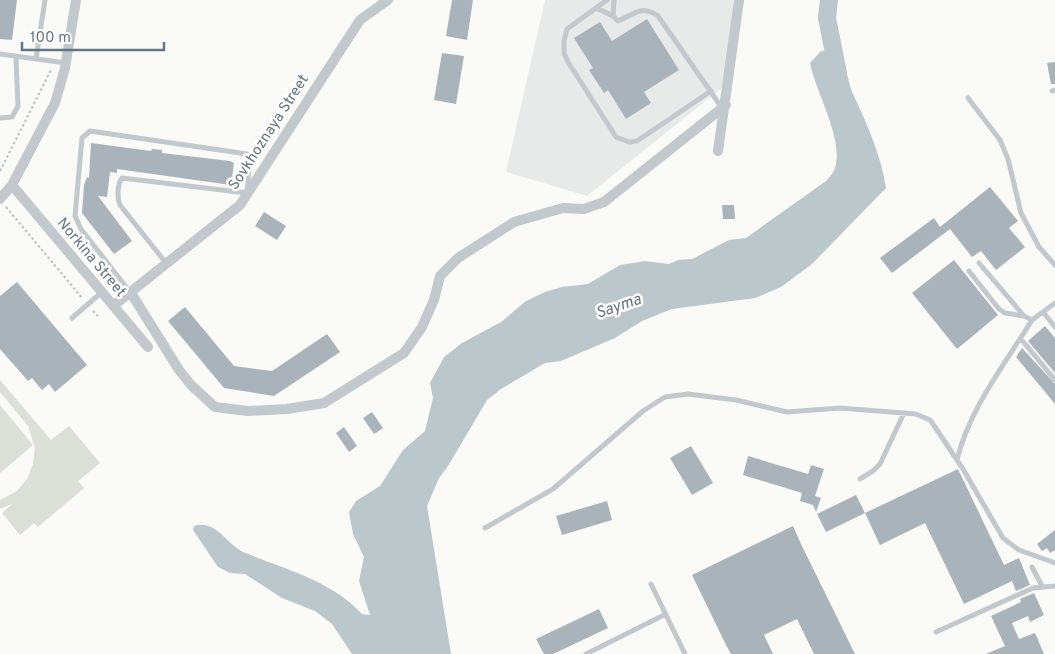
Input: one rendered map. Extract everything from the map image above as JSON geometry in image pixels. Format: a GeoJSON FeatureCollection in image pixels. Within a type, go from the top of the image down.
{"type":"FeatureCollection","features":[{"type":"Feature","properties":{"kind":"street"},"geometry":{"type":"LineString","coordinates":[[3,203],[55,103],[66,63],[76,0]]}},
{"type":"Feature","properties":{"kind":"street","name":"Sovkhoznaya Street"},"geometry":{"type":"LineString","coordinates":[[113,306],[240,204],[360,20],[388,0]]}},
{"type":"Feature","properties":{"kind":"street"},"geometry":{"type":"LineString","coordinates":[[718,151],[738,0]]}},
{"type":"Feature","properties":{"kind":"street"},"geometry":{"type":"LineString","coordinates":[[131,293],[179,370],[191,385],[215,406],[248,411],[287,409],[324,403],[404,353],[422,327],[434,300],[440,276],[458,258],[514,222],[563,208],[584,209],[604,202],[724,106]]}},
{"type":"Feature","properties":{"kind":"street","name":"Norkina Street"},"geometry":{"type":"LineString","coordinates":[[12,185],[148,348]]}},
{"type":"Feature","properties":{"kind":"lane"},"geometry":{"type":"LineString","coordinates":[[36,60],[45,0]]}},
{"type":"Feature","properties":{"kind":"lane"},"geometry":{"type":"LineString","coordinates":[[607,0],[567,29],[564,53],[616,137],[629,142],[637,141],[711,91]]}},
{"type":"Feature","properties":{"kind":"lane"},"geometry":{"type":"LineString","coordinates":[[613,16],[614,0]]}},
{"type":"Feature","properties":{"kind":"lane"},"geometry":{"type":"LineString","coordinates":[[596,8],[613,16],[618,22],[637,11],[645,10],[658,16],[711,91],[724,106]]}},
{"type":"Feature","properties":{"kind":"lane"},"geometry":{"type":"LineString","coordinates":[[0,54],[66,63]]}},
{"type":"Feature","properties":{"kind":"lane"},"geometry":{"type":"LineString","coordinates":[[0,118],[8,119],[16,113],[18,99],[16,57]]}},
{"type":"Feature","properties":{"kind":"lane"},"geometry":{"type":"LineString","coordinates":[[968,98],[1000,140],[1008,159],[1021,213],[1039,247],[1055,265]]}},
{"type":"Feature","properties":{"kind":"lane"},"geometry":{"type":"LineString","coordinates":[[131,293],[81,229],[75,216],[82,138],[85,133],[90,131],[248,154],[251,162],[247,193],[122,178],[119,181],[118,197],[120,205],[167,264]]}},
{"type":"Feature","properties":{"kind":"lane"},"geometry":{"type":"LineString","coordinates":[[979,263],[1024,316]]}},
{"type":"Feature","properties":{"kind":"lane"},"geometry":{"type":"LineString","coordinates":[[969,271],[999,309],[1005,313],[1024,316],[1032,320]]}},
{"type":"Feature","properties":{"kind":"lane"},"geometry":{"type":"LineString","coordinates":[[72,318],[102,292]]}},
{"type":"Feature","properties":{"kind":"lane"},"geometry":{"type":"LineString","coordinates":[[957,460],[965,433],[1032,320],[1055,303]]}},
{"type":"Feature","properties":{"kind":"lane"},"geometry":{"type":"LineString","coordinates":[[1042,312],[1055,327]]}},
{"type":"Feature","properties":{"kind":"lane"},"geometry":{"type":"LineString","coordinates":[[1021,339],[1055,380]]}},
{"type":"Feature","properties":{"kind":"lane"},"geometry":{"type":"LineString","coordinates":[[485,528],[553,489],[643,411],[665,398],[688,394],[736,400],[787,412],[840,408],[904,412],[916,414],[930,420],[957,460],[1002,538],[1019,550],[1055,563]]}},
{"type":"Feature","properties":{"kind":"lane"},"geometry":{"type":"LineString","coordinates":[[860,480],[880,464],[904,412]]}},
{"type":"Feature","properties":{"kind":"lane"},"geometry":{"type":"LineString","coordinates":[[1032,567],[1042,586]]}},
{"type":"Feature","properties":{"kind":"lane"},"geometry":{"type":"LineString","coordinates":[[651,584],[685,654]]}},
{"type":"Feature","properties":{"kind":"lane"},"geometry":{"type":"LineString","coordinates":[[936,632],[1042,586],[1055,586]]}},
{"type":"Feature","properties":{"kind":"lane"},"geometry":{"type":"LineString","coordinates":[[586,654],[666,614]]}},
{"type":"Feature","properties":{"kind":"path"},"geometry":{"type":"LineString","coordinates":[[0,171],[55,62]]}},
{"type":"Feature","properties":{"kind":"path"},"geometry":{"type":"LineString","coordinates":[[3,203],[98,316]]}},
{"type":"Feature","properties":{"kind":"shaded area"},"geometry":{"type":"Polygon","coordinates":[[[545,0],[734,0],[723,87],[587,196],[506,172],[545,0]]]}},
{"type":"Feature","properties":{"kind":"shaded area"},"geometry":{"type":"Polygon","coordinates":[[[0,380],[51,440],[69,426],[100,463],[78,481],[84,488],[38,527],[34,523],[20,535],[2,513],[12,504],[0,509],[0,500],[17,491],[27,479],[33,464],[35,448],[28,426],[0,392],[0,380]]]}},
{"type":"Feature","properties":{"kind":"shaded area"},"geometry":{"type":"Polygon","coordinates":[[[0,405],[33,445],[0,473],[0,405]]]}},
{"type":"Feature","properties":{"kind":"water"},"geometry":{"type":"Polygon","coordinates":[[[833,50],[841,58],[853,94],[873,140],[886,188],[812,264],[781,287],[755,298],[672,309],[642,321],[615,338],[561,361],[545,363],[501,389],[487,400],[439,478],[427,506],[451,654],[352,654],[332,624],[315,611],[282,598],[245,574],[230,573],[218,567],[193,530],[194,526],[209,526],[215,529],[243,552],[322,584],[350,602],[362,614],[370,615],[359,581],[364,557],[353,534],[349,512],[356,501],[380,486],[403,450],[425,431],[433,398],[430,383],[444,357],[462,343],[501,322],[526,301],[545,292],[562,287],[588,284],[620,265],[645,261],[669,264],[678,260],[692,259],[729,240],[746,238],[826,181],[835,168],[836,144],[810,63],[821,51],[833,50]]]}},
{"type":"Feature","properties":{"kind":"building"},"geometry":{"type":"Polygon","coordinates":[[[0,0],[17,0],[12,40],[0,39],[0,0]]]}},
{"type":"Feature","properties":{"kind":"building"},"geometry":{"type":"Polygon","coordinates":[[[452,0],[473,0],[467,40],[446,36],[452,0]]]}},
{"type":"Feature","properties":{"kind":"building"},"geometry":{"type":"Polygon","coordinates":[[[647,19],[679,70],[644,92],[651,103],[626,119],[608,90],[604,93],[589,70],[593,68],[574,38],[600,22],[612,41],[647,19]]]}},
{"type":"Feature","properties":{"kind":"building"},"geometry":{"type":"Polygon","coordinates":[[[442,53],[464,56],[456,104],[434,100],[442,53]]]}},
{"type":"Feature","properties":{"kind":"building"},"geometry":{"type":"Polygon","coordinates":[[[1055,62],[1055,84],[1051,84],[1047,63],[1055,62]]]}},
{"type":"Feature","properties":{"kind":"building"},"geometry":{"type":"Polygon","coordinates":[[[91,143],[151,151],[152,149],[162,150],[162,153],[230,161],[234,163],[231,185],[117,169],[117,173],[110,172],[107,197],[98,196],[132,241],[114,254],[82,213],[84,185],[87,177],[89,178],[91,143]]]}},
{"type":"Feature","properties":{"kind":"building"},"geometry":{"type":"Polygon","coordinates":[[[990,187],[1018,221],[1009,228],[1025,247],[996,270],[981,251],[972,257],[950,229],[892,273],[880,258],[934,218],[940,227],[990,187]]]}},
{"type":"Feature","properties":{"kind":"building"},"geometry":{"type":"Polygon","coordinates":[[[722,205],[734,205],[735,219],[723,219],[722,205]]]}},
{"type":"Feature","properties":{"kind":"building"},"geometry":{"type":"Polygon","coordinates":[[[264,212],[286,226],[277,240],[255,226],[264,212]]]}},
{"type":"Feature","properties":{"kind":"building"},"geometry":{"type":"Polygon","coordinates":[[[954,260],[998,315],[957,349],[912,293],[954,260]]]}},
{"type":"Feature","properties":{"kind":"building"},"geometry":{"type":"Polygon","coordinates":[[[17,282],[87,365],[55,392],[49,384],[42,390],[32,378],[28,381],[0,349],[0,296],[17,282]]]}},
{"type":"Feature","properties":{"kind":"building"},"geometry":{"type":"Polygon","coordinates":[[[185,307],[234,366],[272,371],[327,334],[340,352],[274,396],[224,388],[168,321],[185,307]]]}},
{"type":"Feature","properties":{"kind":"building"},"geometry":{"type":"Polygon","coordinates":[[[1045,326],[1055,338],[1055,373],[1028,341],[1045,326]]]}},
{"type":"Feature","properties":{"kind":"building"},"geometry":{"type":"Polygon","coordinates":[[[1022,348],[1055,384],[1055,404],[1016,357],[1022,348]]]}},
{"type":"Feature","properties":{"kind":"building"},"geometry":{"type":"Polygon","coordinates":[[[372,412],[383,428],[374,434],[363,418],[372,412]]]}},
{"type":"Feature","properties":{"kind":"building"},"geometry":{"type":"Polygon","coordinates":[[[344,427],[357,446],[349,452],[336,433],[344,427]]]}},
{"type":"Feature","properties":{"kind":"building"},"geometry":{"type":"Polygon","coordinates":[[[691,446],[713,483],[692,495],[670,458],[691,446]]]}},
{"type":"Feature","properties":{"kind":"building"},"geometry":{"type":"Polygon","coordinates":[[[748,456],[808,474],[811,465],[824,469],[815,496],[821,498],[816,512],[813,505],[800,501],[802,493],[743,475],[748,456]]]}},
{"type":"Feature","properties":{"kind":"building"},"geometry":{"type":"Polygon","coordinates":[[[958,469],[1004,565],[1019,558],[1030,585],[1016,591],[1012,581],[964,604],[925,523],[880,545],[865,513],[958,469]]]}},
{"type":"Feature","properties":{"kind":"building"},"geometry":{"type":"Polygon","coordinates":[[[856,495],[865,513],[826,532],[817,514],[856,495]]]}},
{"type":"Feature","properties":{"kind":"building"},"geometry":{"type":"Polygon","coordinates":[[[607,501],[612,520],[562,535],[556,516],[607,501]]]}},
{"type":"Feature","properties":{"kind":"building"},"geometry":{"type":"Polygon","coordinates":[[[793,526],[855,654],[814,654],[797,619],[764,635],[773,654],[731,654],[692,575],[793,526]]]}},
{"type":"Feature","properties":{"kind":"building"},"geometry":{"type":"Polygon","coordinates":[[[1055,530],[1055,550],[1050,553],[1047,548],[1042,551],[1037,544],[1055,530]]]}},
{"type":"Feature","properties":{"kind":"building"},"geometry":{"type":"Polygon","coordinates":[[[1034,593],[1044,615],[1030,622],[1028,616],[1012,623],[1019,639],[1035,633],[1044,654],[986,654],[1005,646],[991,616],[1021,602],[1020,599],[1034,593]]]}},
{"type":"Feature","properties":{"kind":"building"},"geometry":{"type":"Polygon","coordinates":[[[599,609],[608,628],[553,654],[544,654],[536,639],[599,609]]]}},
{"type":"Feature","properties":{"kind":"waterway","name":"Sayma"},"geometry":{"type":"LineString","coordinates":[[829,0],[827,18],[838,73]]}}]}
